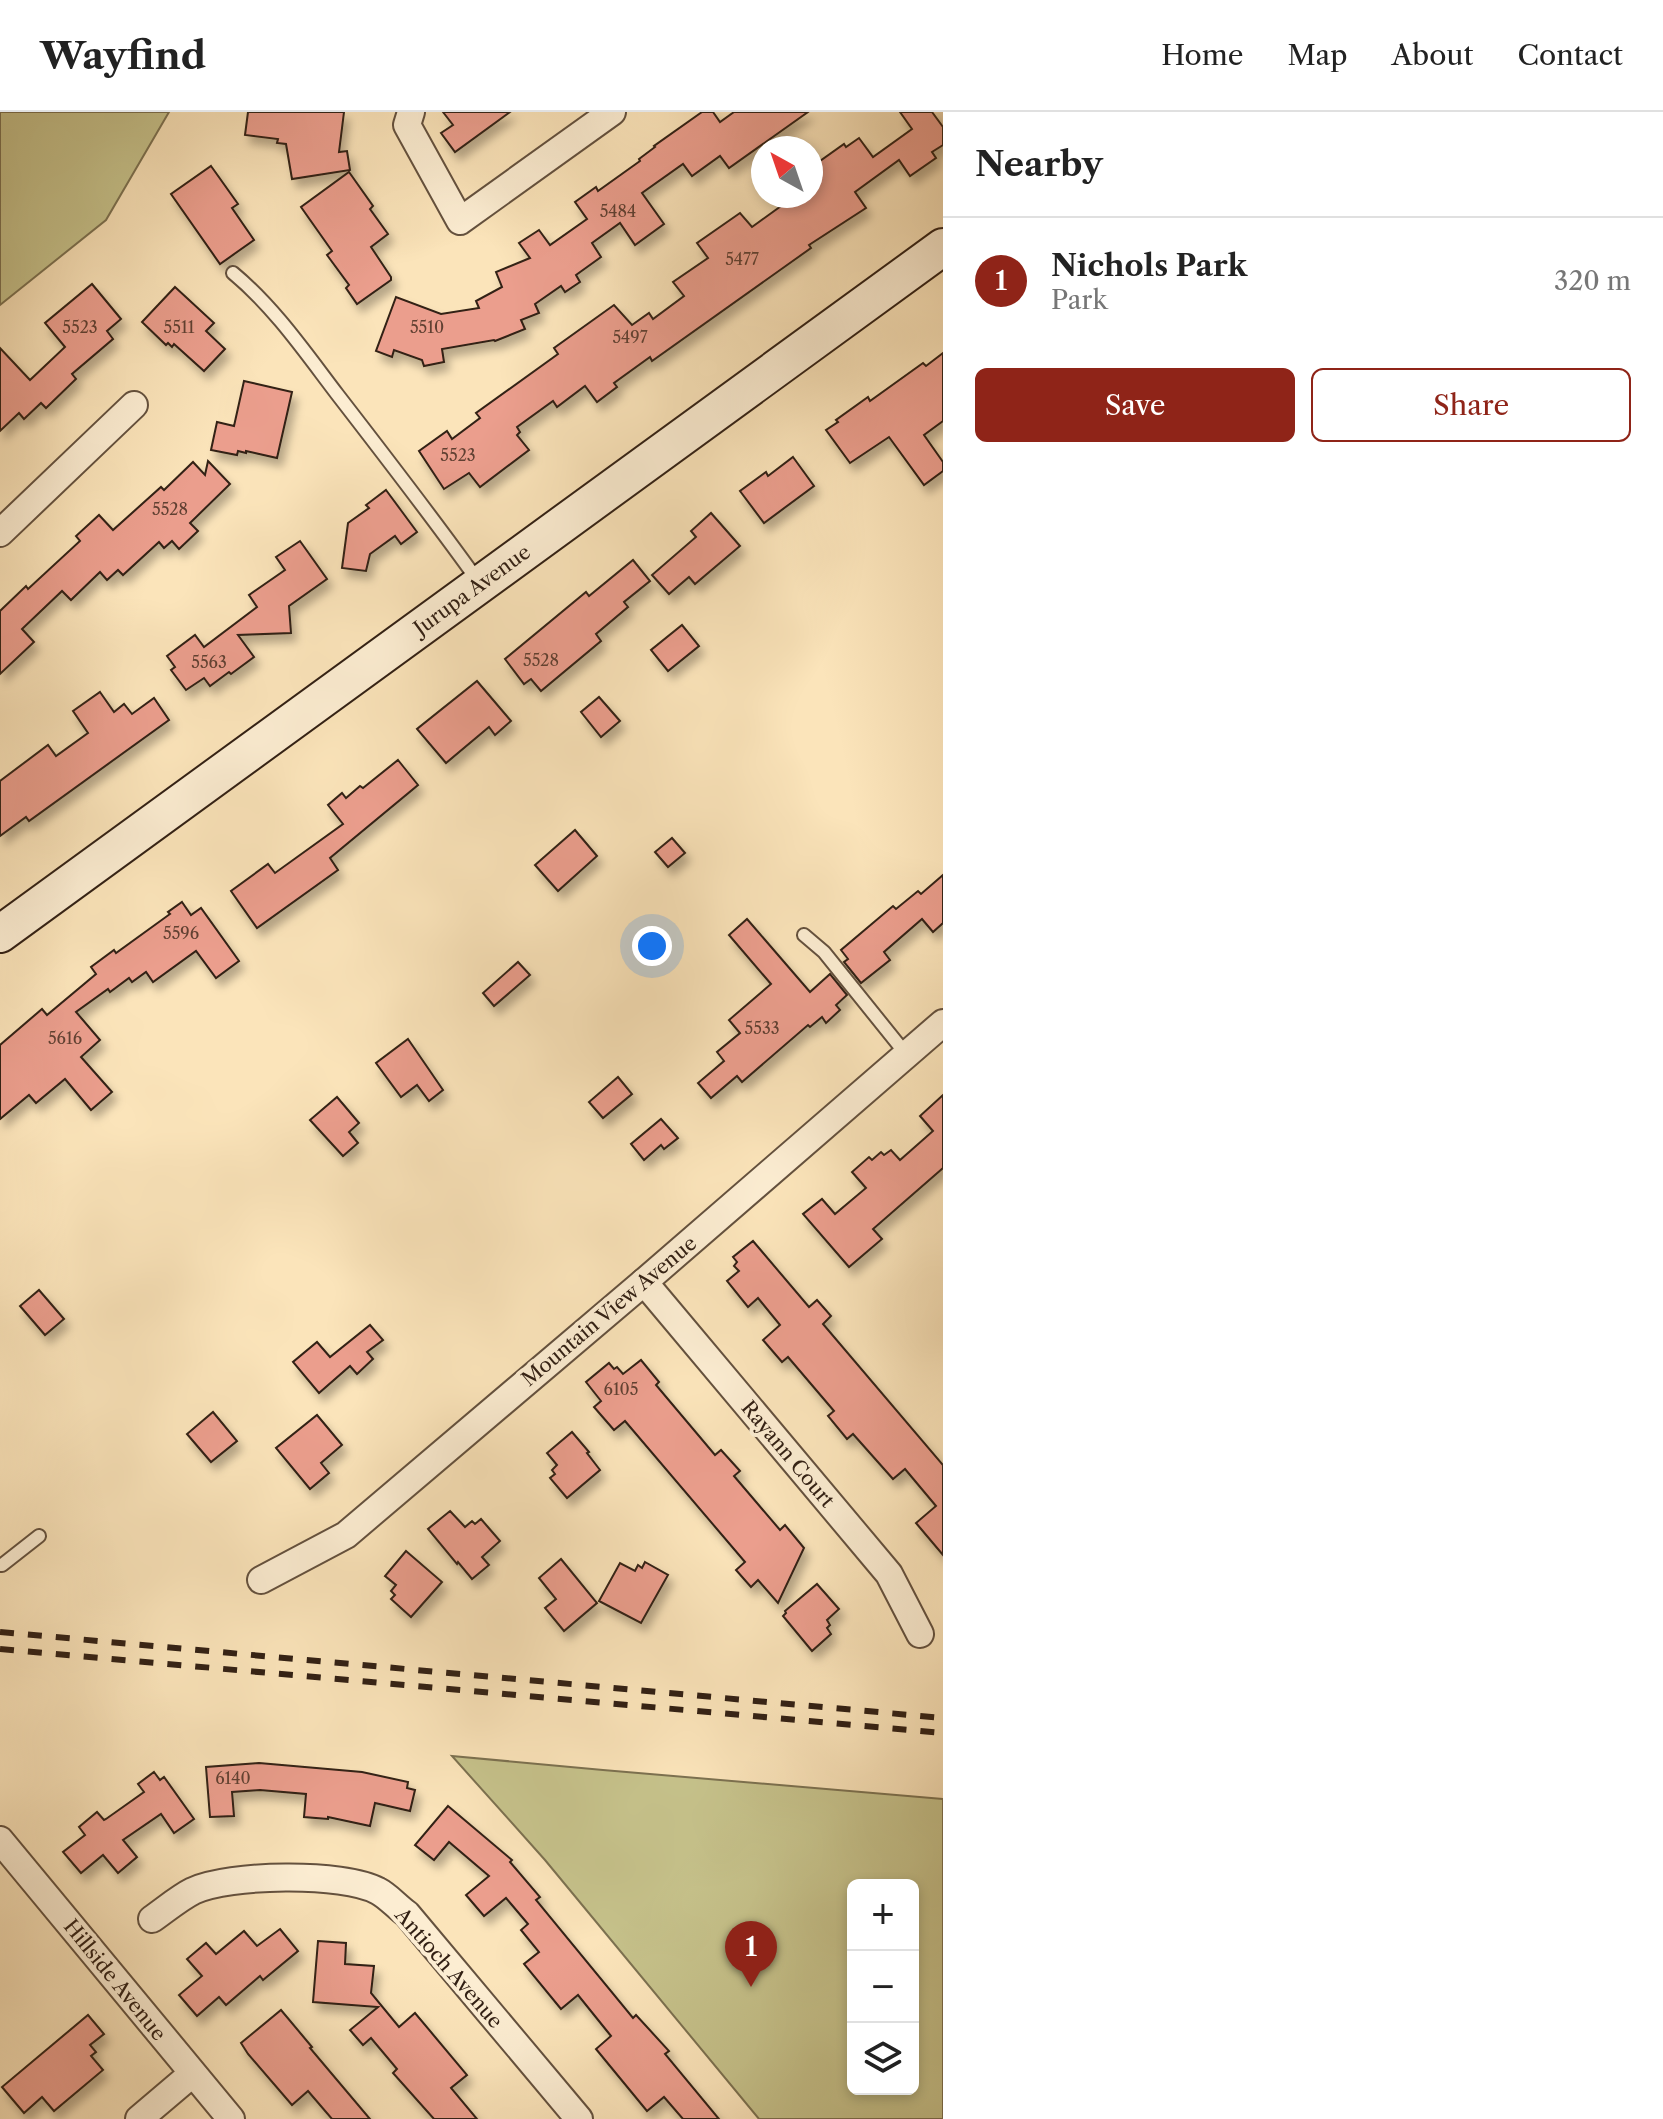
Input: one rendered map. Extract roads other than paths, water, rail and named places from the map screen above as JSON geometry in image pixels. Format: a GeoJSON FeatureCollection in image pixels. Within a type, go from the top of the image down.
{"type":"FeatureCollection","features":[{"type":"Feature","properties":{"kind":"main road","name":"Jurupa Avenue"},"geometry":{"type":"LineString","coordinates":[[0,934],[943,247]]}},
{"type":"Feature","properties":{"kind":"street"},"geometry":{"type":"LineString","coordinates":[[411,112],[407,125],[460,221],[612,112]]}},
{"type":"Feature","properties":{"kind":"street"},"geometry":{"type":"LineString","coordinates":[[0,533],[134,405]]}},
{"type":"Feature","properties":{"kind":"street","name":"Mountain View Avenue"},"geometry":{"type":"LineString","coordinates":[[261,1580],[346,1535],[943,1023]]}},
{"type":"Feature","properties":{"kind":"street","name":"Rayann Court"},"geometry":{"type":"LineString","coordinates":[[644,1282],[889,1574],[920,1634]]}},
{"type":"Feature","properties":{"kind":"street","name":"Hillside Avenue"},"geometry":{"type":"LineString","coordinates":[[0,1840],[231,2119]]}},
{"type":"Feature","properties":{"kind":"street","name":"Antioch Avenue"},"geometry":{"type":"LineString","coordinates":[[152,1919],[192,1891],[220,1882],[267,1877],[343,1881],[377,1890],[407,1914],[579,2119]]}},
{"type":"Feature","properties":{"kind":"street"},"geometry":{"type":"LineString","coordinates":[[139,2119],[192,2074]]}},
{"type":"Feature","properties":{"kind":"lane"},"geometry":{"type":"LineString","coordinates":[[233,273],[255,292],[286,328],[480,584]]}},
{"type":"Feature","properties":{"kind":"lane"},"geometry":{"type":"LineString","coordinates":[[804,935],[824,952],[906,1054]]}},
{"type":"Feature","properties":{"kind":"lane"},"geometry":{"type":"LineString","coordinates":[[0,1565],[39,1536]]}},
{"type":"Feature","properties":{"kind":"railway"},"geometry":{"type":"LineString","coordinates":[[0,1632],[943,1718]]}},
{"type":"Feature","properties":{"kind":"railway"},"geometry":{"type":"LineString","coordinates":[[0,1649],[943,1733]]}},
{"type":"Feature","properties":{"kind":"place","name":"Nichols Park"},"geometry":{"type":"Point","coordinates":[751,1987]}}]}
